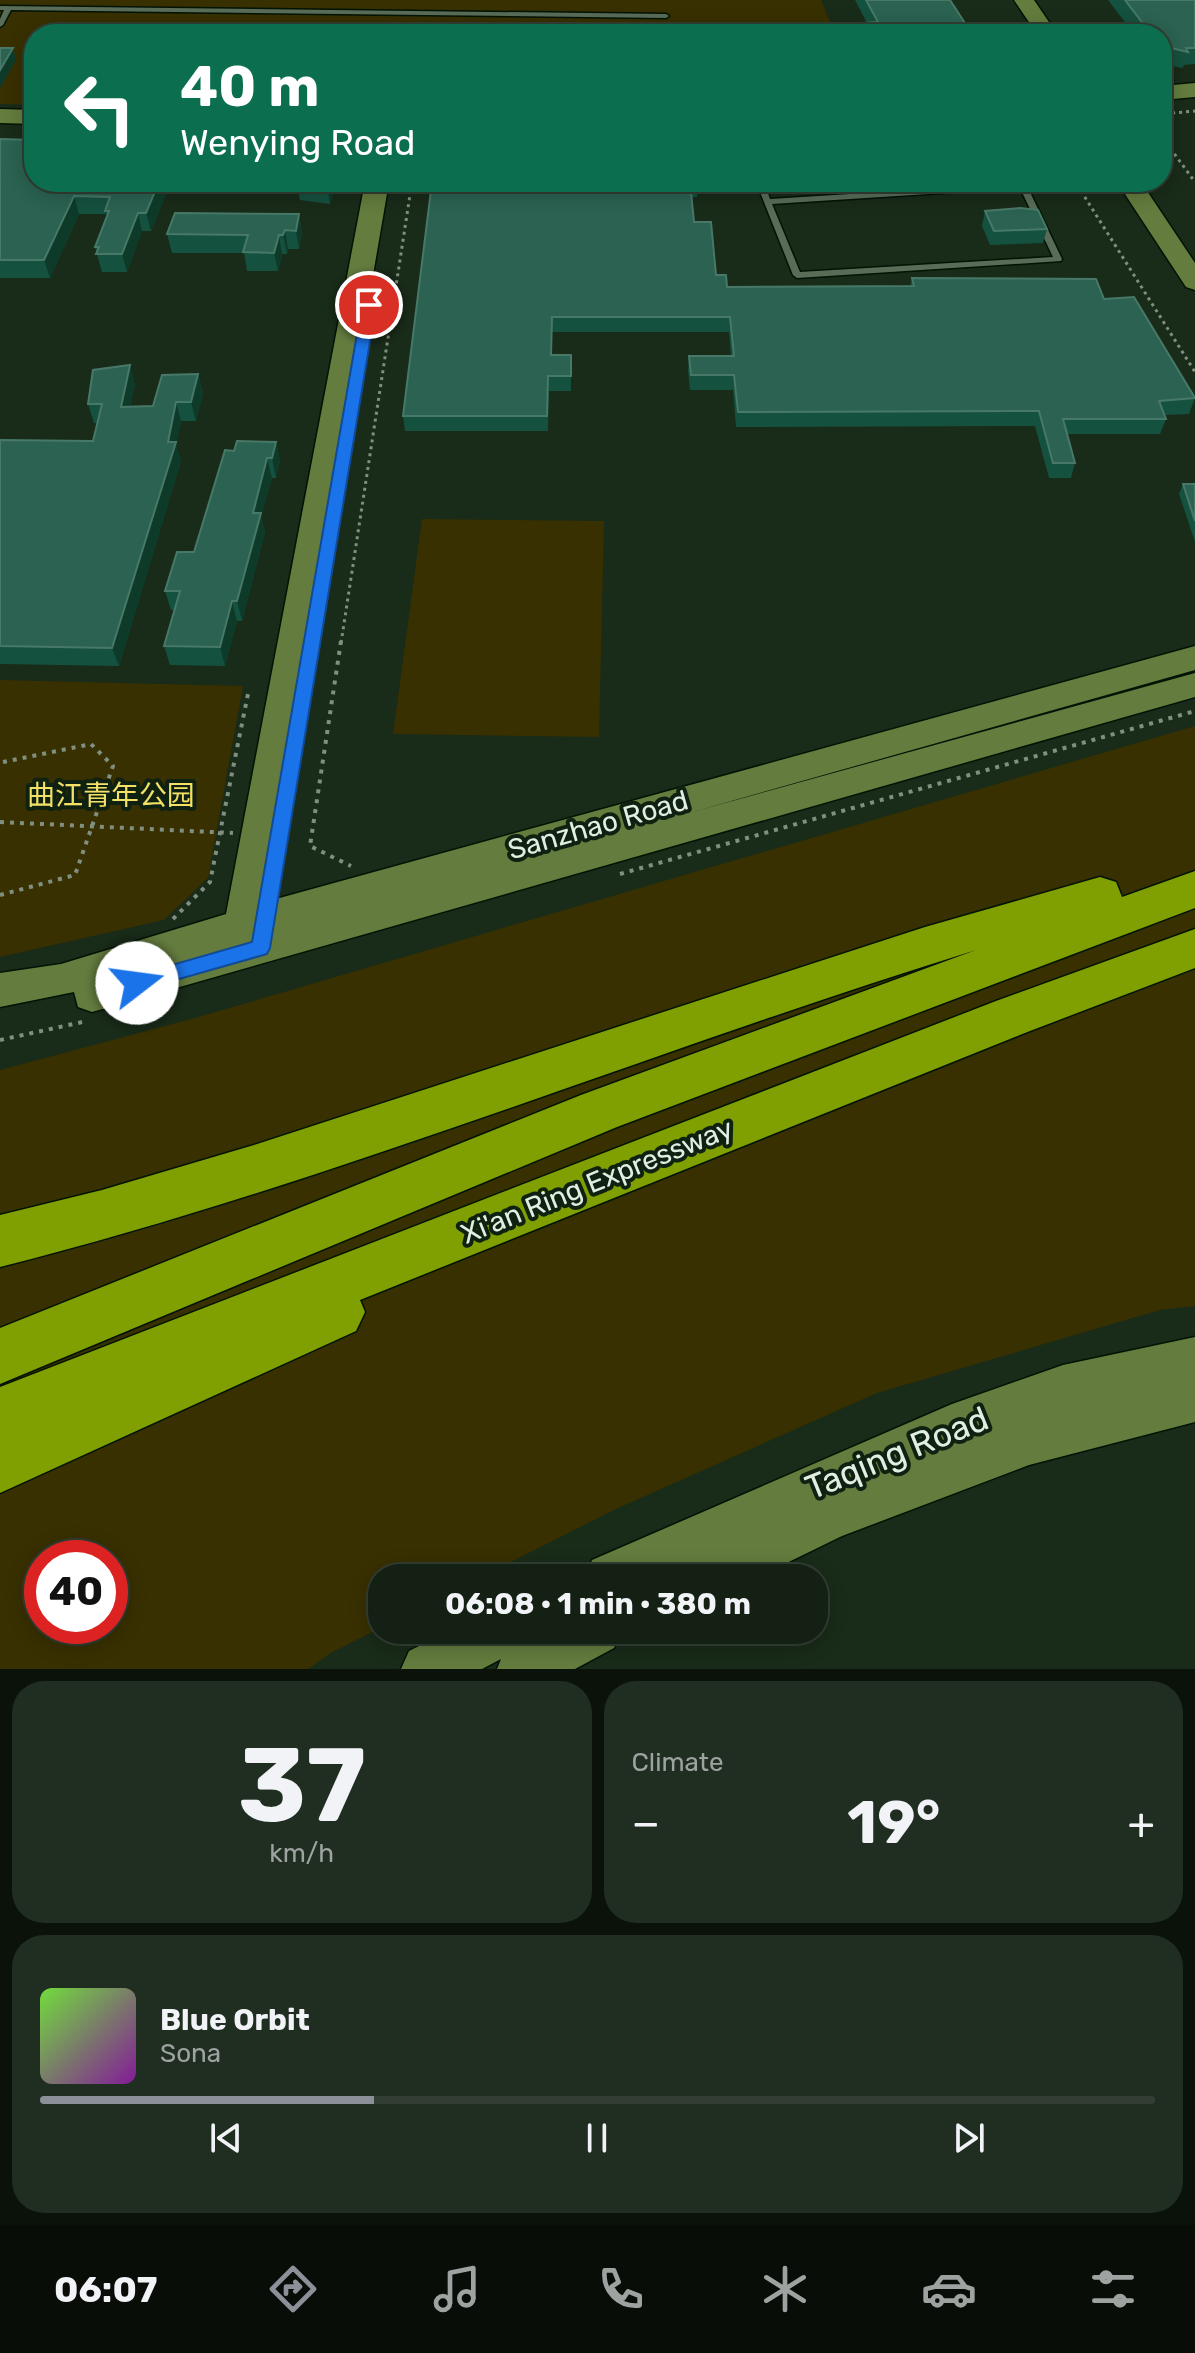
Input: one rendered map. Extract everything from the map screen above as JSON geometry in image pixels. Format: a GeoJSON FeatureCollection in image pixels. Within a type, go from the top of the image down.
{"type":"FeatureCollection","features":[{"type":"Feature","properties":{"kind":"highway"},"geometry":{"type":"LineString","coordinates":[[0,1241],[127,1208],[887,959],[1195,869]]}},
{"type":"Feature","properties":{"kind":"highway"},"geometry":{"type":"LineString","coordinates":[[0,1356],[599,1111],[1195,889]]}},
{"type":"Feature","properties":{"kind":"highway","name":"Xi'an Ring Expressway"},"geometry":{"type":"LineString","coordinates":[[0,1416],[1195,948]]}},
{"type":"Feature","properties":{"kind":"highway"},"geometry":{"type":"LineString","coordinates":[[0,1464],[788,1105]]}},
{"type":"Feature","properties":{"kind":"highway"},"geometry":{"type":"LineString","coordinates":[[0,1214],[163,1182],[274,1156],[418,1115]]}},
{"type":"Feature","properties":{"kind":"street"},"geometry":{"type":"LineString","coordinates":[[1004,0],[1020,24]]}},
{"type":"Feature","properties":{"kind":"street"},"geometry":{"type":"LineString","coordinates":[[1024,0],[1040,24]]}},
{"type":"Feature","properties":{"kind":"street"},"geometry":{"type":"LineString","coordinates":[[1172,92],[1195,90]]}},
{"type":"Feature","properties":{"kind":"street"},"geometry":{"type":"LineString","coordinates":[[1172,102],[1195,100]]}},
{"type":"Feature","properties":{"kind":"street"},"geometry":{"type":"LineString","coordinates":[[0,116],[24,117]]}},
{"type":"Feature","properties":{"kind":"street"},"geometry":{"type":"LineString","coordinates":[[0,125],[24,126]]}},
{"type":"Feature","properties":{"kind":"street"},"geometry":{"type":"LineString","coordinates":[[251,937],[258,834],[375,192]]}},
{"type":"Feature","properties":{"kind":"street"},"geometry":{"type":"LineString","coordinates":[[251,937],[388,192]]}},
{"type":"Feature","properties":{"kind":"street"},"geometry":{"type":"LineString","coordinates":[[1136,192],[1195,282]]}},
{"type":"Feature","properties":{"kind":"street"},"geometry":{"type":"LineString","coordinates":[[1156,192],[1195,249]]}},
{"type":"Feature","properties":{"kind":"street","name":"Sanzhao Road"},"geometry":{"type":"LineString","coordinates":[[0,1012],[82,997],[251,937],[1195,658]]}},
{"type":"Feature","properties":{"kind":"street","name":"Sanzhao Road"},"geometry":{"type":"LineString","coordinates":[[0,990],[61,980],[251,937],[1195,685]]}},
{"type":"Feature","properties":{"kind":"street","name":"Taqing Road"},"geometry":{"type":"LineString","coordinates":[[639,1564],[952,1428],[1063,1388],[1195,1360]]}},
{"type":"Feature","properties":{"kind":"street","name":"Taqing Road"},"geometry":{"type":"LineString","coordinates":[[731,1564],[830,1516],[1029,1441],[1195,1399]]}},
{"type":"Feature","properties":{"kind":"street"},"geometry":{"type":"LineString","coordinates":[[427,1669],[477,1644]]}},
{"type":"Feature","properties":{"kind":"street"},"geometry":{"type":"LineString","coordinates":[[523,1669],[570,1644]]}},
{"type":"Feature","properties":{"kind":"lane"},"geometry":{"type":"LineString","coordinates":[[0,25],[4,8],[666,16]]}},
{"type":"Feature","properties":{"kind":"lane"},"geometry":{"type":"LineString","coordinates":[[764,192],[797,275],[1058,259],[1026,192]]}},
{"type":"Feature","properties":{"kind":"lane"},"geometry":{"type":"LineString","coordinates":[[767,202],[919,192]]}},
{"type":"Feature","properties":{"kind":"path"},"geometry":{"type":"LineString","coordinates":[[1172,114],[1195,111]]}},
{"type":"Feature","properties":{"kind":"path"},"geometry":{"type":"LineString","coordinates":[[1172,151],[1195,182]]}},
{"type":"Feature","properties":{"kind":"path"},"geometry":{"type":"LineString","coordinates":[[364,872],[310,846],[410,192]]}},
{"type":"Feature","properties":{"kind":"path"},"geometry":{"type":"LineString","coordinates":[[1084,192],[1195,372]]}},
{"type":"Feature","properties":{"kind":"path"},"geometry":{"type":"LineString","coordinates":[[168,924],[210,882],[249,689]]}},
{"type":"Feature","properties":{"kind":"path"},"geometry":{"type":"LineString","coordinates":[[0,895],[75,875],[113,766],[91,744],[3,762]]}},
{"type":"Feature","properties":{"kind":"path"},"geometry":{"type":"LineString","coordinates":[[0,822],[258,834]]}},
{"type":"Feature","properties":{"kind":"green space"},"geometry":{"type":"Polygon","coordinates":[[[0,0],[821,0],[831,24],[24,24],[24,105],[0,104],[0,0]]]}},
{"type":"Feature","properties":{"kind":"green space"},"geometry":{"type":"Polygon","coordinates":[[[422,519],[604,521],[599,737],[393,734],[422,519]]]}},
{"type":"Feature","properties":{"kind":"green space","name":"曲江青年公园"},"geometry":{"type":"Polygon","coordinates":[[[0,680],[243,686],[208,878],[164,920],[0,957],[0,680]]]}},
{"type":"Feature","properties":{"kind":"green space"},"geometry":{"type":"Polygon","coordinates":[[[1195,726],[1195,1306],[1160,1310],[877,1393],[616,1509],[507,1564],[368,1564],[368,1634],[308,1669],[0,1669],[0,1070],[195,1018],[1195,726]]]}},
{"type":"Feature","properties":{"kind":"building"},"geometry":{"type":"Polygon","coordinates":[[[866,0],[950,0],[966,24],[865,23],[878,22],[866,0]]]}},
{"type":"Feature","properties":{"kind":"building"},"geometry":{"type":"Polygon","coordinates":[[[1125,0],[1195,0],[1195,48],[1186,48],[1188,52],[1172,48],[1172,24],[1143,24],[1125,0]]]}},
{"type":"Feature","properties":{"kind":"building"},"geometry":{"type":"Polygon","coordinates":[[[0,48],[13,48],[0,70],[0,48]]]}},
{"type":"Feature","properties":{"kind":"building"},"geometry":{"type":"Polygon","coordinates":[[[0,139],[24,140],[24,192],[155,192],[146,213],[138,213],[122,254],[96,254],[99,247],[95,247],[109,211],[105,211],[110,197],[74,196],[44,260],[0,260],[0,139]]]}},
{"type":"Feature","properties":{"kind":"building"},"geometry":{"type":"Polygon","coordinates":[[[431,192],[691,192],[694,222],[711,222],[716,275],[726,275],[727,287],[914,286],[912,278],[1096,279],[1104,299],[1134,297],[1195,398],[1159,401],[1166,419],[1063,419],[1075,463],[1053,463],[1039,411],[738,412],[734,375],[691,375],[689,356],[734,356],[730,317],[552,317],[551,355],[571,355],[571,376],[548,376],[547,416],[403,416],[431,192]]]}},
{"type":"Feature","properties":{"kind":"building"},"geometry":{"type":"Polygon","coordinates":[[[1038,210],[1047,229],[994,231],[985,211],[1038,210]]]}},
{"type":"Feature","properties":{"kind":"building"},"geometry":{"type":"Polygon","coordinates":[[[175,213],[299,214],[296,231],[285,230],[283,235],[279,235],[274,253],[243,252],[248,235],[167,234],[175,213]]]}},
{"type":"Feature","properties":{"kind":"building"},"geometry":{"type":"Polygon","coordinates":[[[130,365],[121,407],[153,406],[162,375],[198,374],[191,402],[176,402],[168,442],[176,442],[112,648],[0,646],[0,440],[93,441],[102,404],[88,404],[93,370],[130,365]]]}},
{"type":"Feature","properties":{"kind":"building"},"geometry":{"type":"Polygon","coordinates":[[[237,441],[276,442],[272,458],[267,458],[253,513],[261,513],[237,601],[232,601],[220,647],[164,646],[180,591],[165,591],[177,552],[194,552],[225,450],[234,451],[237,441]]]}},
{"type":"Feature","properties":{"kind":"building"},"geometry":{"type":"Polygon","coordinates":[[[1183,484],[1195,484],[1195,521],[1183,484]]]}},
{"type":"Feature","properties":{"kind":"route"},"geometry":{"type":"LineString","coordinates":[[137,983],[260,948],[369,305]]}}]}
